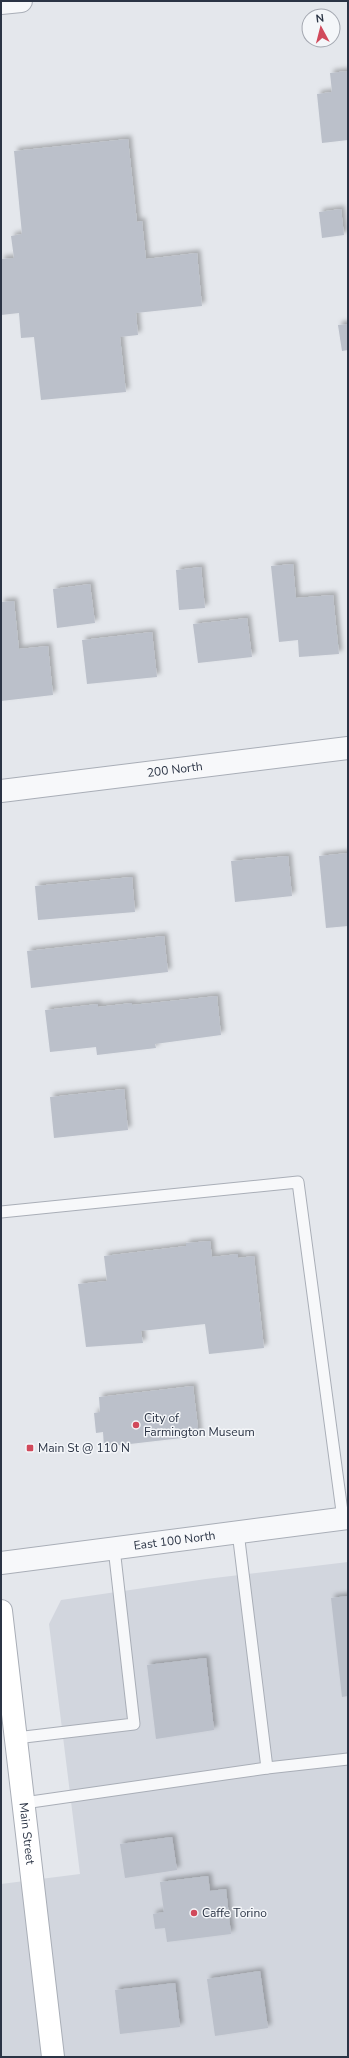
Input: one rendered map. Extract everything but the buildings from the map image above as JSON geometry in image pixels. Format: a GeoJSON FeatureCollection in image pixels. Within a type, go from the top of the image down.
{"type":"FeatureCollection","features":[{"type":"Feature","properties":{"kind":"main road","name":"Main Street"},"geometry":{"type":"LineString","coordinates":[[1,1611],[53,2057]]}},
{"type":"Feature","properties":{"kind":"street"},"geometry":{"type":"LineString","coordinates":[[1,3],[21,1]]}},
{"type":"Feature","properties":{"kind":"street","name":"200 North"},"geometry":{"type":"LineString","coordinates":[[1,791],[348,748]]}},
{"type":"Feature","properties":{"kind":"street","name":"East 100 North"},"geometry":{"type":"LineString","coordinates":[[1,1563],[345,1518]]}},
{"type":"Feature","properties":{"kind":"lane"},"geometry":{"type":"LineString","coordinates":[[1,1212],[298,1182],[345,1518]]}},
{"type":"Feature","properties":{"kind":"lane"},"geometry":{"type":"LineString","coordinates":[[238,1532],[267,1768]]}},
{"type":"Feature","properties":{"kind":"lane"},"geometry":{"type":"LineString","coordinates":[[16,1738],[134,1724],[114,1548]]}},
{"type":"Feature","properties":{"kind":"lane"},"geometry":{"type":"LineString","coordinates":[[24,1803],[267,1768],[348,1759]]}},
{"type":"Feature","properties":{"kind":"shaded area"},"geometry":{"type":"Polygon","coordinates":[[[348,1562],[348,2057],[1,2057],[1,1884],[80,1874],[49,1624],[61,1600],[206,1579],[348,1562]]]}},
{"type":"Feature","properties":{"kind":"place","name":"City of Farmington Museum"},"geometry":{"type":"Point","coordinates":[136,1425]}},
{"type":"Feature","properties":{"kind":"place","name":"Main St @ 110 N"},"geometry":{"type":"Point","coordinates":[30,1448]}},
{"type":"Feature","properties":{"kind":"place","name":"Caffe Torino"},"geometry":{"type":"Point","coordinates":[194,1913]}}]}
